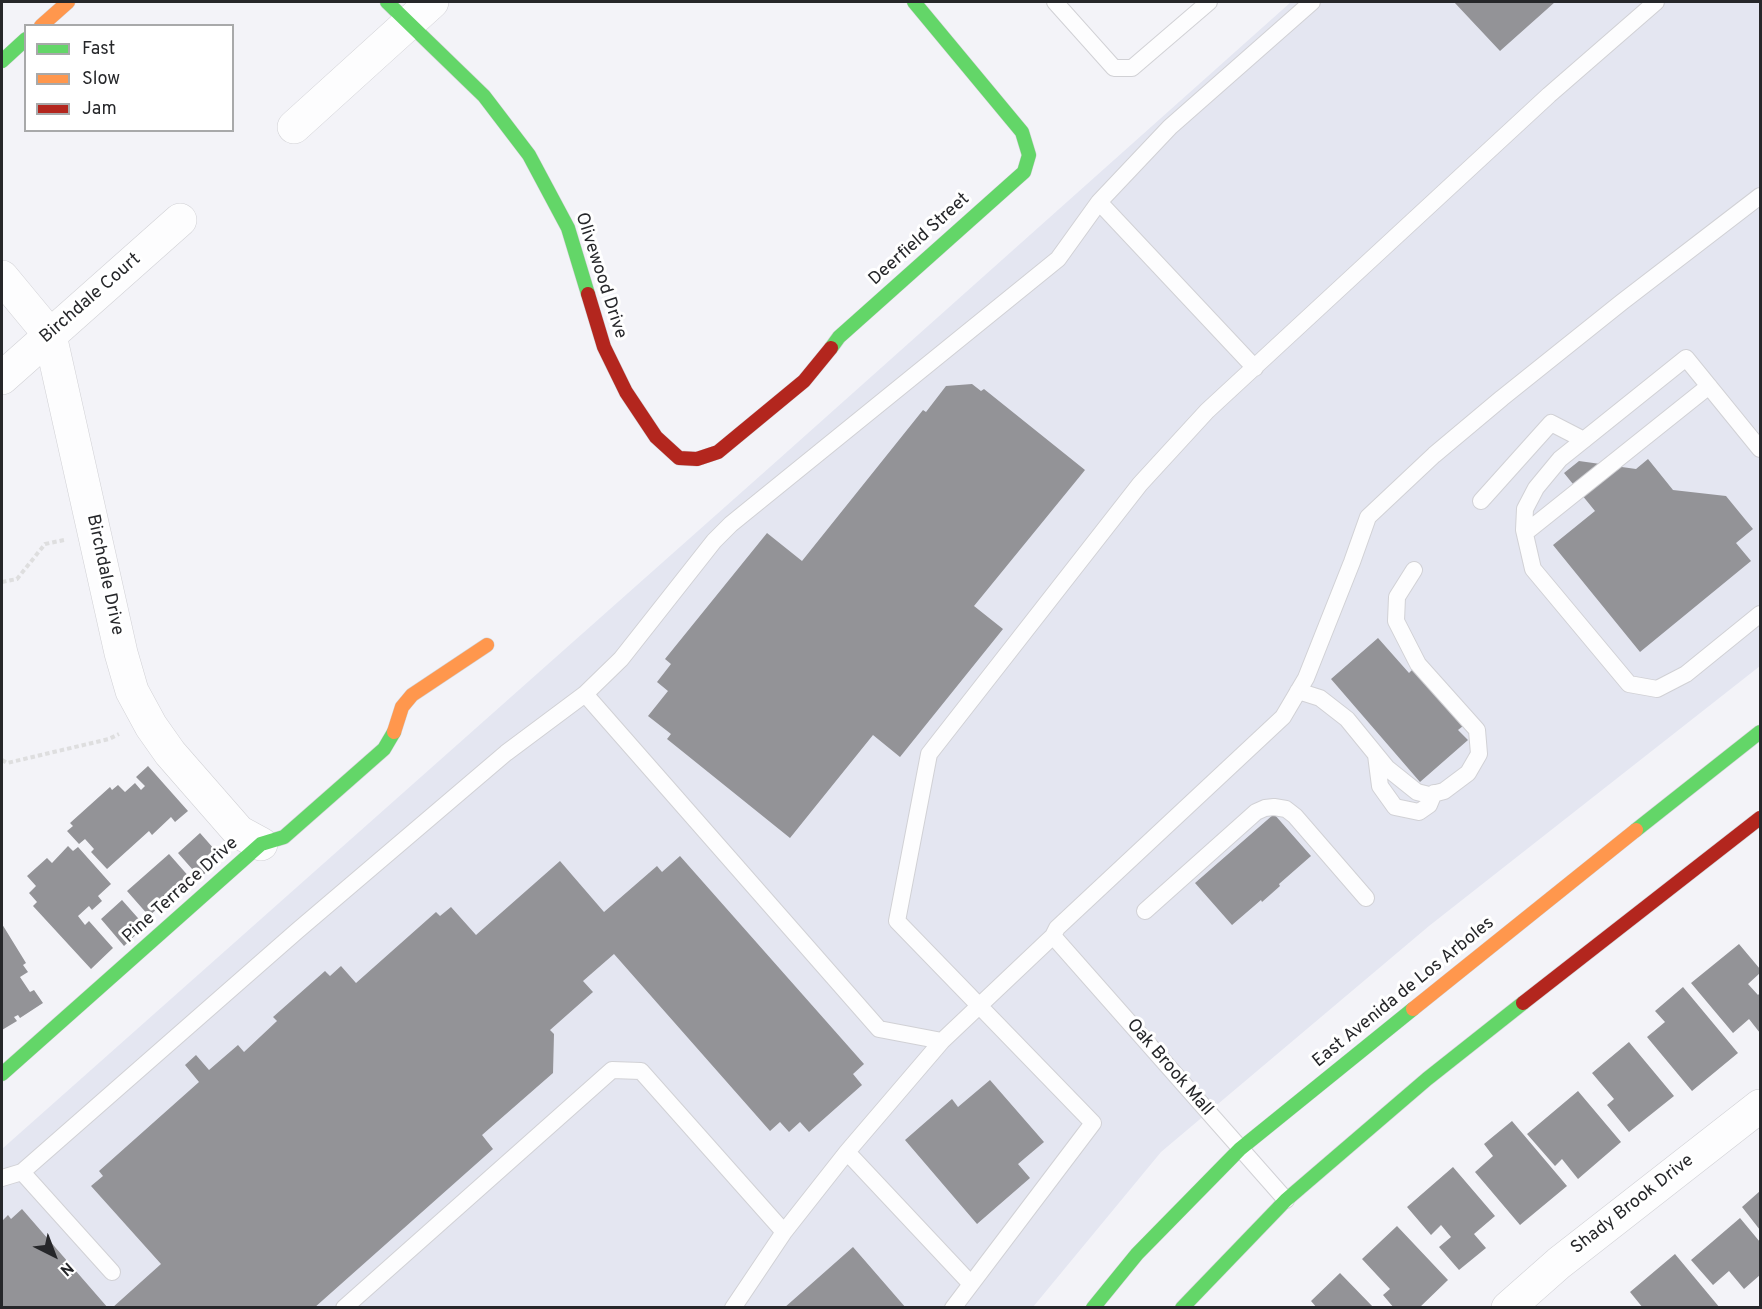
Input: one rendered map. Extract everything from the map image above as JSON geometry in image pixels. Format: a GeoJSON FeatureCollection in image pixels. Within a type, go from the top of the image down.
{"type":"FeatureCollection","features":[{"type":"Feature","properties":{"kind":"street"},"geometry":{"type":"LineString","coordinates":[[43,24],[68,2]]}},
{"type":"Feature","properties":{"kind":"street"},"geometry":{"type":"LineString","coordinates":[[294,127],[398,13],[432,2]]}},
{"type":"Feature","properties":{"kind":"street","name":"Deerfield Street"},"geometry":{"type":"LineString","coordinates":[[679,458],[697,459],[718,452],[804,381],[839,336],[1024,172],[1029,154],[1022,132],[914,2]]}},
{"type":"Feature","properties":{"kind":"street","name":"Olivewood Drive"},"geometry":{"type":"LineString","coordinates":[[398,13],[484,96],[530,155],[568,228],[608,356],[626,392],[656,437],[679,458]]}},
{"type":"Feature","properties":{"kind":"street"},"geometry":{"type":"LineString","coordinates":[[2,61],[24,41]]}},
{"type":"Feature","properties":{"kind":"street","name":"Birchdale Court"},"geometry":{"type":"LineString","coordinates":[[2,378],[180,220]]}},
{"type":"Feature","properties":{"kind":"street","name":"Birchdale Drive"},"geometry":{"type":"LineString","coordinates":[[2,277],[50,334],[121,653],[132,691],[147,720],[170,753],[239,832],[261,844]]}},
{"type":"Feature","properties":{"kind":"street","name":"Pine Terrace Drive"},"geometry":{"type":"LineString","coordinates":[[2,1074],[261,844],[284,837],[384,749],[392,737],[402,707],[412,695],[487,645]]}},
{"type":"Feature","properties":{"kind":"street","name":"East Avenida de Los Arboles"},"geometry":{"type":"LineString","coordinates":[[1093,1308],[1137,1254],[1240,1149],[1761,732]]}},
{"type":"Feature","properties":{"kind":"street"},"geometry":{"type":"LineString","coordinates":[[1182,1308],[1286,1200],[1427,1079],[1761,818]]}},
{"type":"Feature","properties":{"kind":"street","name":"Shady Brook Drive"},"geometry":{"type":"LineString","coordinates":[[1508,1308],[1559,1263],[1761,1106]]}},
{"type":"Feature","properties":{"kind":"lane"},"geometry":{"type":"LineString","coordinates":[[1055,2],[1114,68],[1132,68],[1209,2]]}},
{"type":"Feature","properties":{"kind":"lane"},"geometry":{"type":"LineString","coordinates":[[2,1178],[22,1172],[297,931],[506,753],[585,694],[621,659],[714,541],[731,524],[1058,259],[1099,202],[1170,127],[1312,2]]}},
{"type":"Feature","properties":{"kind":"lane"},"geometry":{"type":"LineString","coordinates":[[953,1308],[1093,1123],[897,921],[929,754],[1148,474],[1208,411],[1549,95],[1656,2]]}},
{"type":"Feature","properties":{"kind":"lane"},"geometry":{"type":"LineString","coordinates":[[733,1308],[784,1232],[847,1152],[942,1041],[1053,936],[1057,928],[1283,717],[1305,678],[1368,517],[1434,455],[1502,398],[1622,302],[1761,196]]}},
{"type":"Feature","properties":{"kind":"lane"},"geometry":{"type":"LineString","coordinates":[[1099,202],[1255,368]]}},
{"type":"Feature","properties":{"kind":"lane"},"geometry":{"type":"LineString","coordinates":[[1761,449],[1686,358],[1560,459],[1536,488],[1525,509],[1525,533],[1533,569],[1629,684],[1657,689],[1686,674],[1761,614]]}},
{"type":"Feature","properties":{"kind":"lane"},"geometry":{"type":"LineString","coordinates":[[1525,533],[1709,386]]}},
{"type":"Feature","properties":{"kind":"lane"},"geometry":{"type":"LineString","coordinates":[[1481,501],[1551,423],[1584,440]]}},
{"type":"Feature","properties":{"kind":"lane"},"geometry":{"type":"LineString","coordinates":[[1298,691],[1320,698],[1347,719],[1387,768],[1417,792],[1429,795],[1444,791],[1468,773],[1479,754],[1477,730],[1418,664],[1396,621],[1397,597],[1414,570]]}},
{"type":"Feature","properties":{"kind":"lane"},"geometry":{"type":"LineString","coordinates":[[585,694],[879,1029],[942,1041]]}},
{"type":"Feature","properties":{"kind":"lane"},"geometry":{"type":"LineString","coordinates":[[1376,754],[1380,786],[1395,807],[1419,812],[1429,805],[1434,793]]}},
{"type":"Feature","properties":{"kind":"lane"},"geometry":{"type":"LineString","coordinates":[[1145,911],[1256,812],[1274,807],[1286,809],[1295,816],[1366,898]]}},
{"type":"Feature","properties":{"kind":"lane","name":"Oak Brook Mall"},"geometry":{"type":"LineString","coordinates":[[1053,936],[1286,1200]]}},
{"type":"Feature","properties":{"kind":"lane"},"geometry":{"type":"LineString","coordinates":[[344,1308],[612,1070],[640,1071],[784,1232]]}},
{"type":"Feature","properties":{"kind":"lane"},"geometry":{"type":"LineString","coordinates":[[847,1152],[971,1284]]}},
{"type":"Feature","properties":{"kind":"lane"},"geometry":{"type":"LineString","coordinates":[[22,1172],[112,1272]]}},
{"type":"Feature","properties":{"kind":"path"},"geometry":{"type":"LineString","coordinates":[[2,582],[17,579],[45,544],[94,534]]}},
{"type":"Feature","properties":{"kind":"path"},"geometry":{"type":"LineString","coordinates":[[2,760],[7,763],[109,739],[147,720]]}},
{"type":"Feature","properties":{"kind":"shaded area"},"geometry":{"type":"Polygon","coordinates":[[[1291,2],[1760,2],[1760,666],[1429,926],[1161,1152],[1033,1307],[2,1307],[2,1149],[1291,2]]]}},
{"type":"Feature","properties":{"kind":"building"},"geometry":{"type":"Polygon","coordinates":[[[1454,2],[1555,2],[1500,51],[1454,2]]]}},
{"type":"Feature","properties":{"kind":"building"},"geometry":{"type":"Polygon","coordinates":[[[972,384],[981,391],[984,389],[1085,470],[974,606],[1003,629],[900,757],[873,735],[790,838],[667,739],[671,734],[648,716],[668,691],[657,682],[671,664],[665,659],[767,533],[802,561],[923,410],[926,412],[946,386],[972,384]]]}},
{"type":"Feature","properties":{"kind":"building"},"geometry":{"type":"Polygon","coordinates":[[[1648,459],[1673,490],[1726,496],[1753,529],[1736,543],[1751,561],[1640,652],[1553,545],[1595,511],[1564,473],[1579,461],[1636,469],[1648,459]]]}},
{"type":"Feature","properties":{"kind":"building"},"geometry":{"type":"Polygon","coordinates":[[[1378,638],[1409,673],[1413,669],[1463,726],[1458,730],[1468,740],[1420,782],[1331,679],[1378,638]]]}},
{"type":"Feature","properties":{"kind":"building"},"geometry":{"type":"Polygon","coordinates":[[[148,766],[188,811],[175,822],[171,817],[152,835],[149,831],[107,869],[91,852],[94,849],[85,839],[79,844],[67,831],[73,826],[70,823],[110,787],[112,790],[118,785],[125,792],[135,783],[141,790],[145,786],[136,777],[148,766]]]}},
{"type":"Feature","properties":{"kind":"building"},"geometry":{"type":"Polygon","coordinates":[[[1274,814],[1311,856],[1262,902],[1261,900],[1232,925],[1195,883],[1274,814]]]}},
{"type":"Feature","properties":{"kind":"building"},"geometry":{"type":"Polygon","coordinates":[[[200,833],[222,858],[200,878],[178,853],[200,833]]]}},
{"type":"Feature","properties":{"kind":"building"},"geometry":{"type":"Polygon","coordinates":[[[68,846],[73,851],[78,847],[111,884],[98,896],[102,901],[92,910],[89,906],[78,916],[85,925],[89,921],[113,948],[91,969],[33,906],[37,902],[29,893],[36,886],[27,876],[47,858],[52,863],[68,846]]]}},
{"type":"Feature","properties":{"kind":"building"},"geometry":{"type":"Polygon","coordinates":[[[169,854],[191,879],[149,916],[127,891],[169,854]]]}},
{"type":"Feature","properties":{"kind":"building"},"geometry":{"type":"Polygon","coordinates":[[[680,856],[864,1064],[853,1074],[862,1085],[809,1132],[800,1122],[789,1132],[780,1122],[770,1131],[614,954],[583,981],[593,992],[550,1030],[554,1034],[553,1073],[482,1135],[493,1149],[314,1308],[293,1308],[291,1306],[289,1308],[112,1308],[161,1264],[91,1186],[103,1176],[99,1171],[199,1082],[185,1065],[196,1055],[209,1070],[238,1045],[244,1052],[277,1021],[273,1017],[325,971],[330,976],[341,966],[356,983],[436,912],[440,916],[451,907],[476,935],[560,861],[604,912],[657,866],[662,872],[680,856]]]}},
{"type":"Feature","properties":{"kind":"building"},"geometry":{"type":"Polygon","coordinates":[[[122,900],[145,926],[124,946],[101,919],[122,900]]]}},
{"type":"Feature","properties":{"kind":"building"},"geometry":{"type":"Polygon","coordinates":[[[2,924],[26,963],[23,965],[28,972],[20,977],[30,992],[34,990],[43,1003],[20,1018],[18,1015],[14,1017],[17,1021],[2,1030],[2,924]]]}},
{"type":"Feature","properties":{"kind":"building"},"geometry":{"type":"Polygon","coordinates":[[[1739,944],[1760,969],[1760,973],[1748,984],[1758,995],[1760,993],[1760,1033],[1749,1019],[1733,1033],[1691,983],[1739,944]]]}},
{"type":"Feature","properties":{"kind":"building"},"geometry":{"type":"Polygon","coordinates":[[[1683,987],[1738,1053],[1692,1091],[1647,1037],[1665,1022],[1655,1011],[1683,987]]]}},
{"type":"Feature","properties":{"kind":"building"},"geometry":{"type":"Polygon","coordinates":[[[1629,1042],[1674,1096],[1629,1132],[1607,1105],[1614,1099],[1592,1073],[1629,1042]]]}},
{"type":"Feature","properties":{"kind":"building"},"geometry":{"type":"Polygon","coordinates":[[[990,1080],[1044,1142],[1018,1164],[1030,1178],[977,1224],[905,1140],[952,1099],[958,1107],[990,1080]]]}},
{"type":"Feature","properties":{"kind":"building"},"geometry":{"type":"Polygon","coordinates":[[[1578,1091],[1621,1142],[1578,1179],[1562,1159],[1555,1166],[1527,1134],[1578,1091]]]}},
{"type":"Feature","properties":{"kind":"building"},"geometry":{"type":"Polygon","coordinates":[[[1512,1121],[1567,1186],[1520,1225],[1475,1172],[1493,1156],[1484,1144],[1512,1121]]]}},
{"type":"Feature","properties":{"kind":"building"},"geometry":{"type":"Polygon","coordinates":[[[1453,1167],[1495,1216],[1474,1234],[1486,1248],[1459,1270],[1439,1247],[1451,1237],[1441,1225],[1431,1235],[1407,1207],[1453,1167]]]}},
{"type":"Feature","properties":{"kind":"building"},"geometry":{"type":"Polygon","coordinates":[[[1760,1191],[1760,1230],[1742,1207],[1760,1191]]]}},
{"type":"Feature","properties":{"kind":"building"},"geometry":{"type":"Polygon","coordinates":[[[22,1209],[108,1308],[2,1308],[2,1221],[8,1215],[11,1219],[22,1209]]]}},
{"type":"Feature","properties":{"kind":"building"},"geometry":{"type":"Polygon","coordinates":[[[1740,1218],[1760,1242],[1760,1275],[1744,1289],[1729,1271],[1713,1285],[1691,1260],[1740,1218]]]}},
{"type":"Feature","properties":{"kind":"building"},"geometry":{"type":"Polygon","coordinates":[[[1397,1226],[1448,1280],[1419,1308],[1394,1308],[1383,1295],[1390,1289],[1362,1259],[1397,1226]]]}},
{"type":"Feature","properties":{"kind":"building"},"geometry":{"type":"Polygon","coordinates":[[[853,1247],[906,1308],[784,1308],[853,1247]]]}},
{"type":"Feature","properties":{"kind":"building"},"geometry":{"type":"Polygon","coordinates":[[[1675,1254],[1720,1308],[1643,1308],[1630,1292],[1675,1254]]]}},
{"type":"Feature","properties":{"kind":"building"},"geometry":{"type":"Polygon","coordinates":[[[1340,1273],[1374,1308],[1317,1308],[1311,1301],[1340,1273]]]}},
{"type":"Feature","properties":{"kind":"traffic: fast"},"geometry":{"type":"LineString","coordinates":[[387,2],[484,96],[529,155],[568,228],[588,294]]}},
{"type":"Feature","properties":{"kind":"traffic: fast"},"geometry":{"type":"LineString","coordinates":[[831,348],[839,337],[1024,172],[1029,155],[1022,132],[914,2]]}},
{"type":"Feature","properties":{"kind":"traffic: fast"},"geometry":{"type":"LineString","coordinates":[[2,61],[24,41]]}},
{"type":"Feature","properties":{"kind":"traffic: fast"},"geometry":{"type":"LineString","coordinates":[[2,1074],[261,844],[284,837],[384,749],[394,732]]}},
{"type":"Feature","properties":{"kind":"traffic: fast"},"geometry":{"type":"LineString","coordinates":[[1636,830],[1760,732]]}},
{"type":"Feature","properties":{"kind":"traffic: fast"},"geometry":{"type":"LineString","coordinates":[[1182,1308],[1286,1200],[1427,1079],[1523,1003]]}},
{"type":"Feature","properties":{"kind":"traffic: fast"},"geometry":{"type":"LineString","coordinates":[[1093,1308],[1137,1254],[1240,1149],[1413,1009]]}},
{"type":"Feature","properties":{"kind":"traffic: slow"},"geometry":{"type":"LineString","coordinates":[[43,24],[68,2]]}},
{"type":"Feature","properties":{"kind":"traffic: slow"},"geometry":{"type":"LineString","coordinates":[[394,732],[402,707],[412,695],[487,645]]}},
{"type":"Feature","properties":{"kind":"traffic: slow"},"geometry":{"type":"LineString","coordinates":[[1413,1009],[1636,830]]}},
{"type":"Feature","properties":{"kind":"traffic: jam"},"geometry":{"type":"LineString","coordinates":[[588,294],[604,347],[626,392],[656,437],[679,458],[697,459],[718,452],[804,381],[831,348]]}},
{"type":"Feature","properties":{"kind":"traffic: jam"},"geometry":{"type":"LineString","coordinates":[[1523,1003],[1760,818]]}}]}
